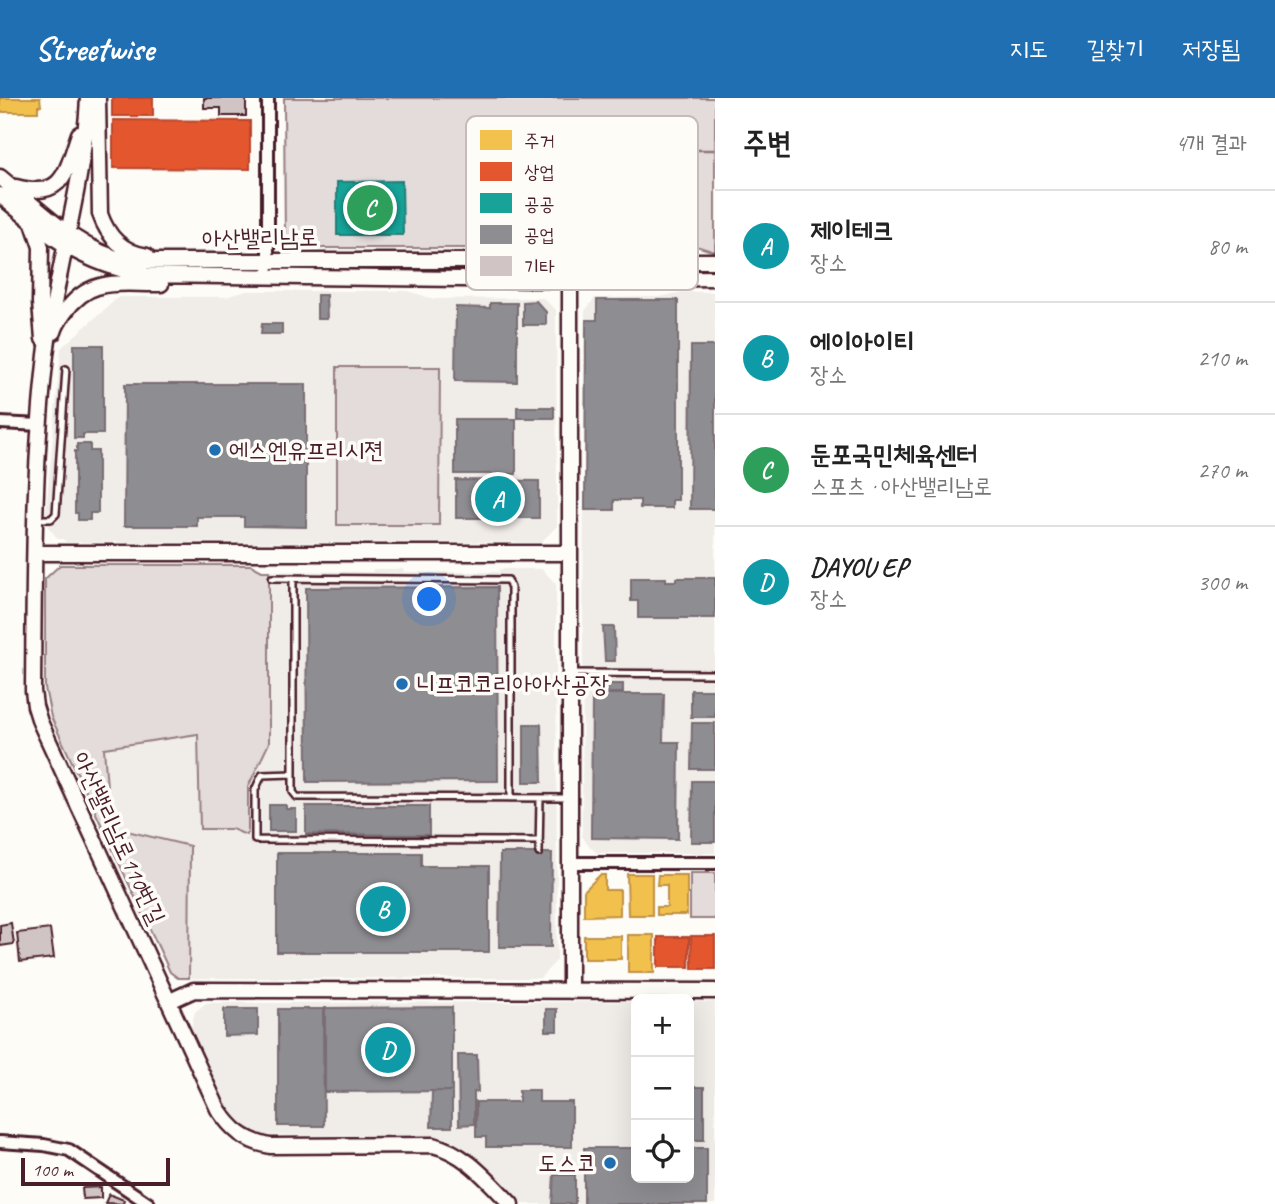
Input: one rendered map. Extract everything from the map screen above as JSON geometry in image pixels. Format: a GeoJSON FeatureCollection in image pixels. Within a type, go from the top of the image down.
{"type":"FeatureCollection","features":[{"type":"Feature","properties":{"kind":"street"},"geometry":{"type":"LineString","coordinates":[[268,98],[268,277]]}},
{"type":"Feature","properties":{"kind":"street"},"geometry":{"type":"LineString","coordinates":[[3,186],[33,191],[57,185],[68,167],[91,101]]}},
{"type":"Feature","properties":{"kind":"street"},"geometry":{"type":"LineString","coordinates":[[91,101],[98,203],[106,230],[119,245],[134,254],[183,262]]}},
{"type":"Feature","properties":{"kind":"street","name":"아산밸리남로110번길"},"geometry":{"type":"LineString","coordinates":[[91,101],[46,357],[35,553],[35,706],[218,1109],[237,1133],[255,1143],[270,1146],[433,1145],[467,1160],[511,1204]]}},
{"type":"Feature","properties":{"kind":"street","name":"아산밸리남로"},"geometry":{"type":"LineString","coordinates":[[3,186],[33,223],[115,258],[148,263],[268,260],[466,261]]}},
{"type":"Feature","properties":{"kind":"street","name":"아산밸리남로"},"geometry":{"type":"LineString","coordinates":[[3,186],[66,239],[83,257],[117,270],[146,275],[466,278]]}},
{"type":"Feature","properties":{"kind":"street"},"geometry":{"type":"LineString","coordinates":[[33,223],[41,247],[40,303],[46,357]]}},
{"type":"Feature","properties":{"kind":"street"},"geometry":{"type":"LineString","coordinates":[[46,357],[56,324],[76,297],[93,288],[107,284],[190,282],[208,276]]}},
{"type":"Feature","properties":{"kind":"street"},"geometry":{"type":"LineString","coordinates":[[570,290],[570,991]]}},
{"type":"Feature","properties":{"kind":"street"},"geometry":{"type":"LineString","coordinates":[[0,423],[41,425]]}},
{"type":"Feature","properties":{"kind":"street"},"geometry":{"type":"LineString","coordinates":[[35,553],[570,553]]}},
{"type":"Feature","properties":{"kind":"street"},"geometry":{"type":"LineString","coordinates":[[570,863],[715,863]]}},
{"type":"Feature","properties":{"kind":"street"},"geometry":{"type":"LineString","coordinates":[[170,1001],[194,990],[715,991]]}},
{"type":"Feature","properties":{"kind":"street"},"geometry":{"type":"LineString","coordinates":[[0,1142],[44,1144],[69,1150],[149,1204]]}},
{"type":"Feature","properties":{"kind":"lane"},"geometry":{"type":"LineString","coordinates":[[44,519],[51,519],[55,514],[66,369]]}},
{"type":"Feature","properties":{"kind":"lane"},"geometry":{"type":"LineString","coordinates":[[272,578],[508,580],[511,588],[511,798]]}},
{"type":"Feature","properties":{"kind":"lane"},"geometry":{"type":"LineString","coordinates":[[293,578],[293,792],[300,798],[570,798]]}},
{"type":"Feature","properties":{"kind":"lane"},"geometry":{"type":"LineString","coordinates":[[570,673],[715,674]]}},
{"type":"Feature","properties":{"kind":"lane"},"geometry":{"type":"LineString","coordinates":[[293,774],[262,775],[255,790],[255,840],[540,841]]}},
{"type":"Feature","properties":{"kind":"lane"},"geometry":{"type":"LineString","coordinates":[[540,798],[540,853]]}},
{"type":"Feature","properties":{"kind":"shaded area"},"geometry":{"type":"Polygon","coordinates":[[[284,98],[715,98],[715,252],[698,247],[698,116],[466,116],[466,248],[292,248],[285,245],[284,98]]]}},
{"type":"Feature","properties":{"kind":"shaded area"},"geometry":{"type":"Polygon","coordinates":[[[247,291],[408,291],[433,299],[543,298],[556,310],[557,526],[541,542],[66,542],[58,539],[45,523],[61,348],[119,297],[225,297],[247,291]]]}},
{"type":"Feature","properties":{"kind":"shaded area"},"geometry":{"type":"Polygon","coordinates":[[[682,292],[715,292],[715,853],[597,853],[582,836],[585,311],[595,298],[660,297],[682,292]]]}},
{"type":"Feature","properties":{"kind":"shaded area"},"geometry":{"type":"Polygon","coordinates":[[[337,367],[440,367],[439,525],[337,525],[337,367]]]}},
{"type":"Feature","properties":{"kind":"shaded area"},"geometry":{"type":"Polygon","coordinates":[[[60,565],[251,565],[262,571],[373,572],[373,569],[403,569],[404,572],[499,572],[499,569],[542,569],[556,584],[557,960],[540,978],[178,978],[170,972],[51,717],[47,700],[45,579],[60,565]]]}},
{"type":"Feature","properties":{"kind":"shaded area"},"geometry":{"type":"Polygon","coordinates":[[[60,565],[251,565],[262,571],[269,571],[269,743],[248,787],[246,835],[232,829],[200,829],[198,734],[104,748],[110,827],[190,846],[189,978],[178,978],[170,972],[51,717],[45,688],[45,579],[60,565]]]}},
{"type":"Feature","properties":{"kind":"shaded area"},"geometry":{"type":"Polygon","coordinates":[[[690,873],[715,873],[715,919],[690,919],[690,873]]]}},
{"type":"Feature","properties":{"kind":"shaded area"},"geometry":{"type":"Polygon","coordinates":[[[631,1002],[631,1183],[694,1183],[694,1002],[715,1002],[715,1204],[522,1204],[468,1150],[447,1139],[433,1136],[259,1135],[233,1117],[191,1028],[195,1012],[206,1003],[631,1002]]]}},
{"type":"Feature","properties":{"kind":"building: 주거"},"geometry":{"type":"Polygon","coordinates":[[[0,98],[40,98],[41,106],[38,106],[38,112],[0,112],[0,98]]]}},
{"type":"Feature","properties":{"kind":"building: 주거"},"geometry":{"type":"Polygon","coordinates":[[[627,874],[652,874],[652,915],[628,915],[627,874]]]}},
{"type":"Feature","properties":{"kind":"building: 주거"},"geometry":{"type":"Polygon","coordinates":[[[600,875],[605,875],[605,890],[620,890],[620,915],[584,916],[584,891],[600,875]]]}},
{"type":"Feature","properties":{"kind":"building: 주거"},"geometry":{"type":"Polygon","coordinates":[[[658,875],[687,875],[687,915],[657,915],[657,907],[667,907],[667,885],[657,885],[658,875]]]}},
{"type":"Feature","properties":{"kind":"building: 주거"},"geometry":{"type":"Polygon","coordinates":[[[628,935],[654,935],[654,973],[628,973],[628,935]]]}},
{"type":"Feature","properties":{"kind":"building: 주거"},"geometry":{"type":"Polygon","coordinates":[[[584,936],[621,936],[621,959],[584,959],[584,936]]]}},
{"type":"Feature","properties":{"kind":"building: 상업"},"geometry":{"type":"Polygon","coordinates":[[[112,98],[153,98],[153,116],[112,116],[112,98]]]}},
{"type":"Feature","properties":{"kind":"building: 상업"},"geometry":{"type":"Polygon","coordinates":[[[113,120],[250,121],[250,169],[113,168],[113,120]]]}},
{"type":"Feature","properties":{"kind":"building: 상업"},"geometry":{"type":"Polygon","coordinates":[[[691,936],[715,936],[715,969],[692,969],[691,936]]]}},
{"type":"Feature","properties":{"kind":"building: 상업"},"geometry":{"type":"Polygon","coordinates":[[[658,937],[689,937],[689,967],[658,967],[658,937]]]}},
{"type":"Feature","properties":{"kind":"building: 공공"},"geometry":{"type":"Polygon","coordinates":[[[402,181],[403,235],[337,235],[337,182],[402,181]]]}},
{"type":"Feature","properties":{"kind":"building: 공업"},"geometry":{"type":"Polygon","coordinates":[[[317,295],[326,295],[327,319],[317,319],[317,295]]]}},
{"type":"Feature","properties":{"kind":"building: 공업"},"geometry":{"type":"Polygon","coordinates":[[[597,300],[678,300],[678,500],[672,500],[672,508],[640,508],[640,500],[614,500],[614,510],[585,510],[586,320],[597,320],[597,300]]]}},
{"type":"Feature","properties":{"kind":"building: 공업"},"geometry":{"type":"Polygon","coordinates":[[[536,301],[546,312],[546,325],[523,325],[523,302],[536,301]]]}},
{"type":"Feature","properties":{"kind":"building: 공업"},"geometry":{"type":"Polygon","coordinates":[[[490,303],[517,303],[517,382],[455,381],[456,307],[490,308],[490,303]]]}},
{"type":"Feature","properties":{"kind":"building: 공업"},"geometry":{"type":"Polygon","coordinates":[[[262,324],[282,324],[282,334],[261,334],[262,324]]]}},
{"type":"Feature","properties":{"kind":"building: 공업"},"geometry":{"type":"Polygon","coordinates":[[[74,345],[103,345],[103,434],[83,434],[83,438],[74,438],[74,345]]]}},
{"type":"Feature","properties":{"kind":"building: 공업"},"geometry":{"type":"Polygon","coordinates":[[[691,346],[715,346],[715,509],[690,509],[691,346]]]}},
{"type":"Feature","properties":{"kind":"building: 공업","name":"에스엔유프리시젼"},"geometry":{"type":"Polygon","coordinates":[[[125,384],[306,384],[306,527],[244,526],[244,517],[197,517],[197,526],[124,526],[125,384]]]}},
{"type":"Feature","properties":{"kind":"building: 공업"},"geometry":{"type":"Polygon","coordinates":[[[517,407],[554,407],[554,418],[517,418],[517,407]]]}},
{"type":"Feature","properties":{"kind":"building: 공업"},"geometry":{"type":"Polygon","coordinates":[[[455,419],[516,419],[516,474],[455,474],[455,419]]]}},
{"type":"Feature","properties":{"kind":"building: 공업"},"geometry":{"type":"Polygon","coordinates":[[[77,444],[90,444],[90,451],[98,451],[98,513],[90,513],[90,520],[78,520],[78,513],[75,513],[77,444]]]}},
{"type":"Feature","properties":{"kind":"building: 공업"},"geometry":{"type":"Polygon","coordinates":[[[456,480],[539,481],[539,518],[456,518],[456,480]]]}},
{"type":"Feature","properties":{"kind":"building: 공업"},"geometry":{"type":"Polygon","coordinates":[[[631,578],[666,578],[666,581],[676,581],[676,578],[715,578],[715,618],[638,618],[638,601],[631,601],[631,578]]]}},
{"type":"Feature","properties":{"kind":"building: 공업","name":"니프코코리아아산공장"},"geometry":{"type":"Polygon","coordinates":[[[497,587],[498,781],[307,782],[306,588],[497,587]]]}},
{"type":"Feature","properties":{"kind":"building: 공업"},"geometry":{"type":"Polygon","coordinates":[[[603,627],[614,627],[615,661],[605,661],[603,627]]]}},
{"type":"Feature","properties":{"kind":"building: 공업"},"geometry":{"type":"Polygon","coordinates":[[[608,684],[623,684],[623,693],[608,693],[608,684]]]}},
{"type":"Feature","properties":{"kind":"building: 공업"},"geometry":{"type":"Polygon","coordinates":[[[691,690],[715,690],[715,717],[691,717],[691,690]]]}},
{"type":"Feature","properties":{"kind":"building: 공업"},"geometry":{"type":"Polygon","coordinates":[[[592,694],[664,694],[663,742],[679,742],[678,839],[591,838],[592,694]]]}},
{"type":"Feature","properties":{"kind":"building: 공업"},"geometry":{"type":"Polygon","coordinates":[[[692,723],[715,723],[715,769],[691,769],[692,723]]]}},
{"type":"Feature","properties":{"kind":"building: 공업"},"geometry":{"type":"Polygon","coordinates":[[[524,724],[541,724],[542,782],[524,782],[524,724]]]}},
{"type":"Feature","properties":{"kind":"building: 공업"},"geometry":{"type":"Polygon","coordinates":[[[692,781],[715,781],[715,842],[691,842],[692,781]]]}},
{"type":"Feature","properties":{"kind":"building: 공업"},"geometry":{"type":"Polygon","coordinates":[[[269,805],[286,805],[286,809],[296,809],[296,831],[269,831],[269,805]]]}},
{"type":"Feature","properties":{"kind":"building: 공업"},"geometry":{"type":"Polygon","coordinates":[[[306,806],[429,806],[429,835],[306,834],[306,806]]]}},
{"type":"Feature","properties":{"kind":"building: 공업"},"geometry":{"type":"Polygon","coordinates":[[[277,853],[421,853],[421,866],[489,866],[489,952],[277,952],[277,853]]]}},
{"type":"Feature","properties":{"kind":"building: 공업"},"geometry":{"type":"Polygon","coordinates":[[[500,853],[552,853],[551,947],[499,947],[500,853]]]}},
{"type":"Feature","properties":{"kind":"building: 공업"},"geometry":{"type":"Polygon","coordinates":[[[452,1007],[452,1091],[325,1092],[325,1008],[452,1007]]]}},
{"type":"Feature","properties":{"kind":"building: 공업"},"geometry":{"type":"Polygon","coordinates":[[[224,1009],[258,1009],[258,1035],[224,1036],[224,1009]]]}},
{"type":"Feature","properties":{"kind":"building: 공업"},"geometry":{"type":"Polygon","coordinates":[[[278,1009],[323,1009],[324,1126],[278,1126],[278,1009]]]}},
{"type":"Feature","properties":{"kind":"building: 공업"},"geometry":{"type":"Polygon","coordinates":[[[546,1009],[557,1009],[557,1031],[546,1031],[546,1009]]]}},
{"type":"Feature","properties":{"kind":"building: 공업"},"geometry":{"type":"Polygon","coordinates":[[[458,1055],[477,1055],[478,1092],[474,1092],[474,1124],[459,1125],[458,1055]]]}},
{"type":"Feature","properties":{"kind":"building: 공업"},"geometry":{"type":"Polygon","coordinates":[[[694,1087],[704,1087],[704,1140],[694,1140],[694,1087]]]}},
{"type":"Feature","properties":{"kind":"building: 공업"},"geometry":{"type":"Polygon","coordinates":[[[519,1090],[539,1090],[539,1102],[572,1102],[572,1147],[486,1147],[486,1137],[476,1137],[476,1102],[519,1102],[519,1090]]]}},
{"type":"Feature","properties":{"kind":"building: 공업"},"geometry":{"type":"Polygon","coordinates":[[[432,1091],[452,1091],[452,1127],[431,1127],[432,1091]]]}},
{"type":"Feature","properties":{"kind":"building: 공업","name":"도스코"},"geometry":{"type":"Polygon","coordinates":[[[584,1148],[631,1148],[631,1183],[694,1183],[694,1148],[707,1148],[707,1204],[584,1204],[584,1148]]]}},
{"type":"Feature","properties":{"kind":"building: 공업"},"geometry":{"type":"Polygon","coordinates":[[[554,1175],[575,1175],[575,1204],[552,1204],[554,1175]]]}},
{"type":"Feature","properties":{"kind":"building: 기타"},"geometry":{"type":"Polygon","coordinates":[[[204,98],[246,98],[246,116],[221,116],[221,108],[204,108],[204,98]]]}},
{"type":"Feature","properties":{"kind":"building: 기타"},"geometry":{"type":"Polygon","coordinates":[[[11,923],[14,944],[0,946],[0,925],[11,923]]]}},
{"type":"Feature","properties":{"kind":"building: 기타"},"geometry":{"type":"Polygon","coordinates":[[[50,929],[54,958],[20,962],[17,933],[50,929]]]}},
{"type":"Feature","properties":{"kind":"building: 기타"},"geometry":{"type":"Polygon","coordinates":[[[101,1187],[101,1198],[83,1199],[82,1188],[101,1187]]]}},
{"type":"Feature","properties":{"kind":"building: 기타"},"geometry":{"type":"Polygon","coordinates":[[[109,1194],[124,1200],[123,1204],[105,1203],[109,1194]]]}},
{"type":"Feature","properties":{"kind":"waterway"},"geometry":{"type":"LineString","coordinates":[[698,150],[715,150]]}},
{"type":"Feature","properties":{"kind":"place","name":"둔포국민체육센터"},"geometry":{"type":"Point","coordinates":[370,208]}},
{"type":"Feature","properties":{"kind":"place","name":"에스엔유프리시젼"},"geometry":{"type":"Point","coordinates":[215,450]}},
{"type":"Feature","properties":{"kind":"place","name":"제이테크"},"geometry":{"type":"Point","coordinates":[498,499]}},
{"type":"Feature","properties":{"kind":"place","name":"니프코코리아아산공장"},"geometry":{"type":"Point","coordinates":[402,684]}},
{"type":"Feature","properties":{"kind":"place","name":"에이아이티"},"geometry":{"type":"Point","coordinates":[383,909]}},
{"type":"Feature","properties":{"kind":"place","name":"DAYOU EP"},"geometry":{"type":"Point","coordinates":[388,1050]}},
{"type":"Feature","properties":{"kind":"place","name":"도스코"},"geometry":{"type":"Point","coordinates":[610,1163]}}]}
